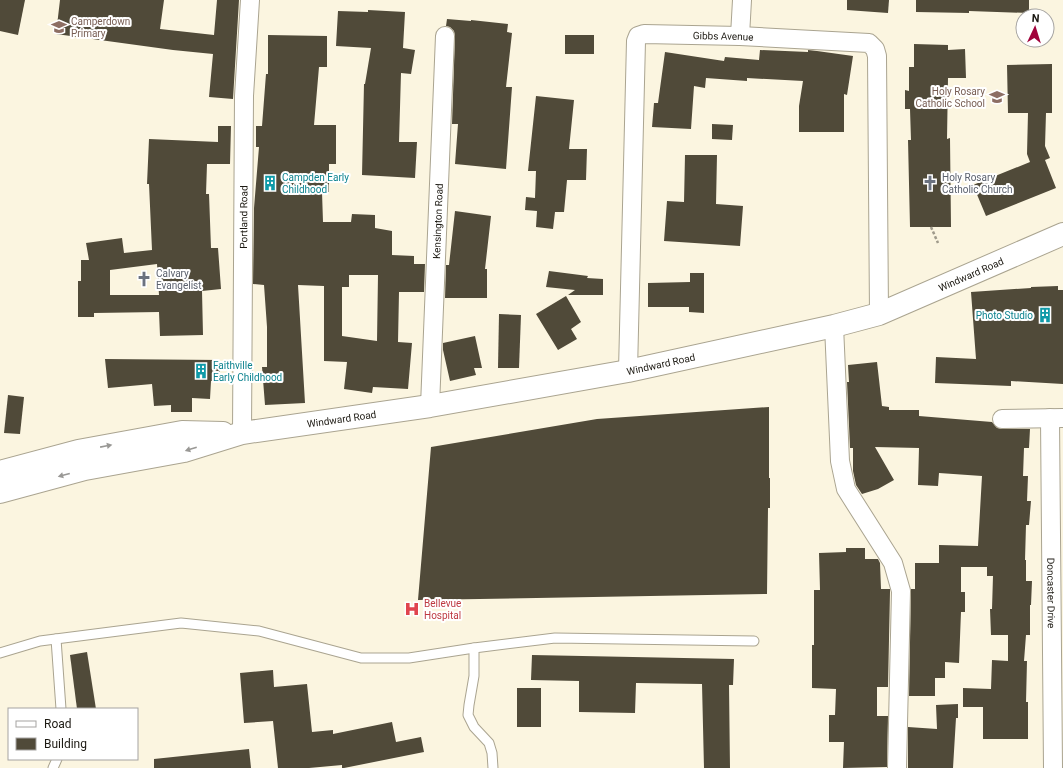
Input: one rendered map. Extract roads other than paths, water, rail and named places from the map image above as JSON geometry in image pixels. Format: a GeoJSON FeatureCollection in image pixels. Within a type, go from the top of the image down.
{"type":"FeatureCollection","features":[{"type":"Feature","properties":{"kind":"main road","name":"Windward Road"},"geometry":{"type":"LineString","coordinates":[[0,492],[85,469],[184,451],[242,433],[430,406],[628,370],[834,326],[879,314],[1063,234]]}},
{"type":"Feature","properties":{"kind":"main road","name":"Windward Road"},"geometry":{"type":"LineString","coordinates":[[0,472],[78,451],[182,432],[242,433]]}},
{"type":"Feature","properties":{"kind":"street","name":"Portland Road"},"geometry":{"type":"LineString","coordinates":[[242,433],[244,96],[250,0]]}},
{"type":"Feature","properties":{"kind":"street"},"geometry":{"type":"LineString","coordinates":[[740,36],[742,0]]}},
{"type":"Feature","properties":{"kind":"street","name":"Gibbs Avenue"},"geometry":{"type":"LineString","coordinates":[[628,370],[636,41],[638,36],[644,34],[740,36],[869,43],[875,48],[877,56],[879,314]]}},
{"type":"Feature","properties":{"kind":"street","name":"Kensington Road"},"geometry":{"type":"LineString","coordinates":[[430,406],[445,36]]}},
{"type":"Feature","properties":{"kind":"street"},"geometry":{"type":"LineString","coordinates":[[834,326],[842,476],[846,489],[894,563],[901,591],[897,768]]}},
{"type":"Feature","properties":{"kind":"street","name":"Doncaster Drive"},"geometry":{"type":"LineString","coordinates":[[1002,419],[1056,418],[1057,626],[1053,768]]}},
{"type":"Feature","properties":{"kind":"lane"},"geometry":{"type":"LineString","coordinates":[[0,653],[40,641],[181,623],[260,632],[361,658],[409,658],[555,638],[754,641]]}},
{"type":"Feature","properties":{"kind":"lane"},"geometry":{"type":"LineString","coordinates":[[56,639],[61,708]]}},
{"type":"Feature","properties":{"kind":"lane"},"geometry":{"type":"LineString","coordinates":[[474,648],[474,676],[468,715],[474,727],[489,743],[492,753],[493,768]]}},
{"type":"Feature","properties":{"kind":"place","name":"Camperdown Primary"},"geometry":{"type":"Point","coordinates":[59,27]}},
{"type":"Feature","properties":{"kind":"place","name":"Holy Rosary Catholic School"},"geometry":{"type":"Point","coordinates":[997,97]}},
{"type":"Feature","properties":{"kind":"place","name":"Campden Early Childhood"},"geometry":{"type":"Point","coordinates":[270,183]}},
{"type":"Feature","properties":{"kind":"place","name":"Holy Rosary Catholic Church"},"geometry":{"type":"Point","coordinates":[930,183]}},
{"type":"Feature","properties":{"kind":"place","name":"Calvary Evangelist"},"geometry":{"type":"Point","coordinates":[144,279]}},
{"type":"Feature","properties":{"kind":"place","name":"Photo Studio"},"geometry":{"type":"Point","coordinates":[1045,315]}},
{"type":"Feature","properties":{"kind":"place","name":"Faithville Early Childhood"},"geometry":{"type":"Point","coordinates":[201,371]}},
{"type":"Feature","properties":{"kind":"place","name":"Bellevue Hospital"},"geometry":{"type":"Point","coordinates":[412,609]}}]}
